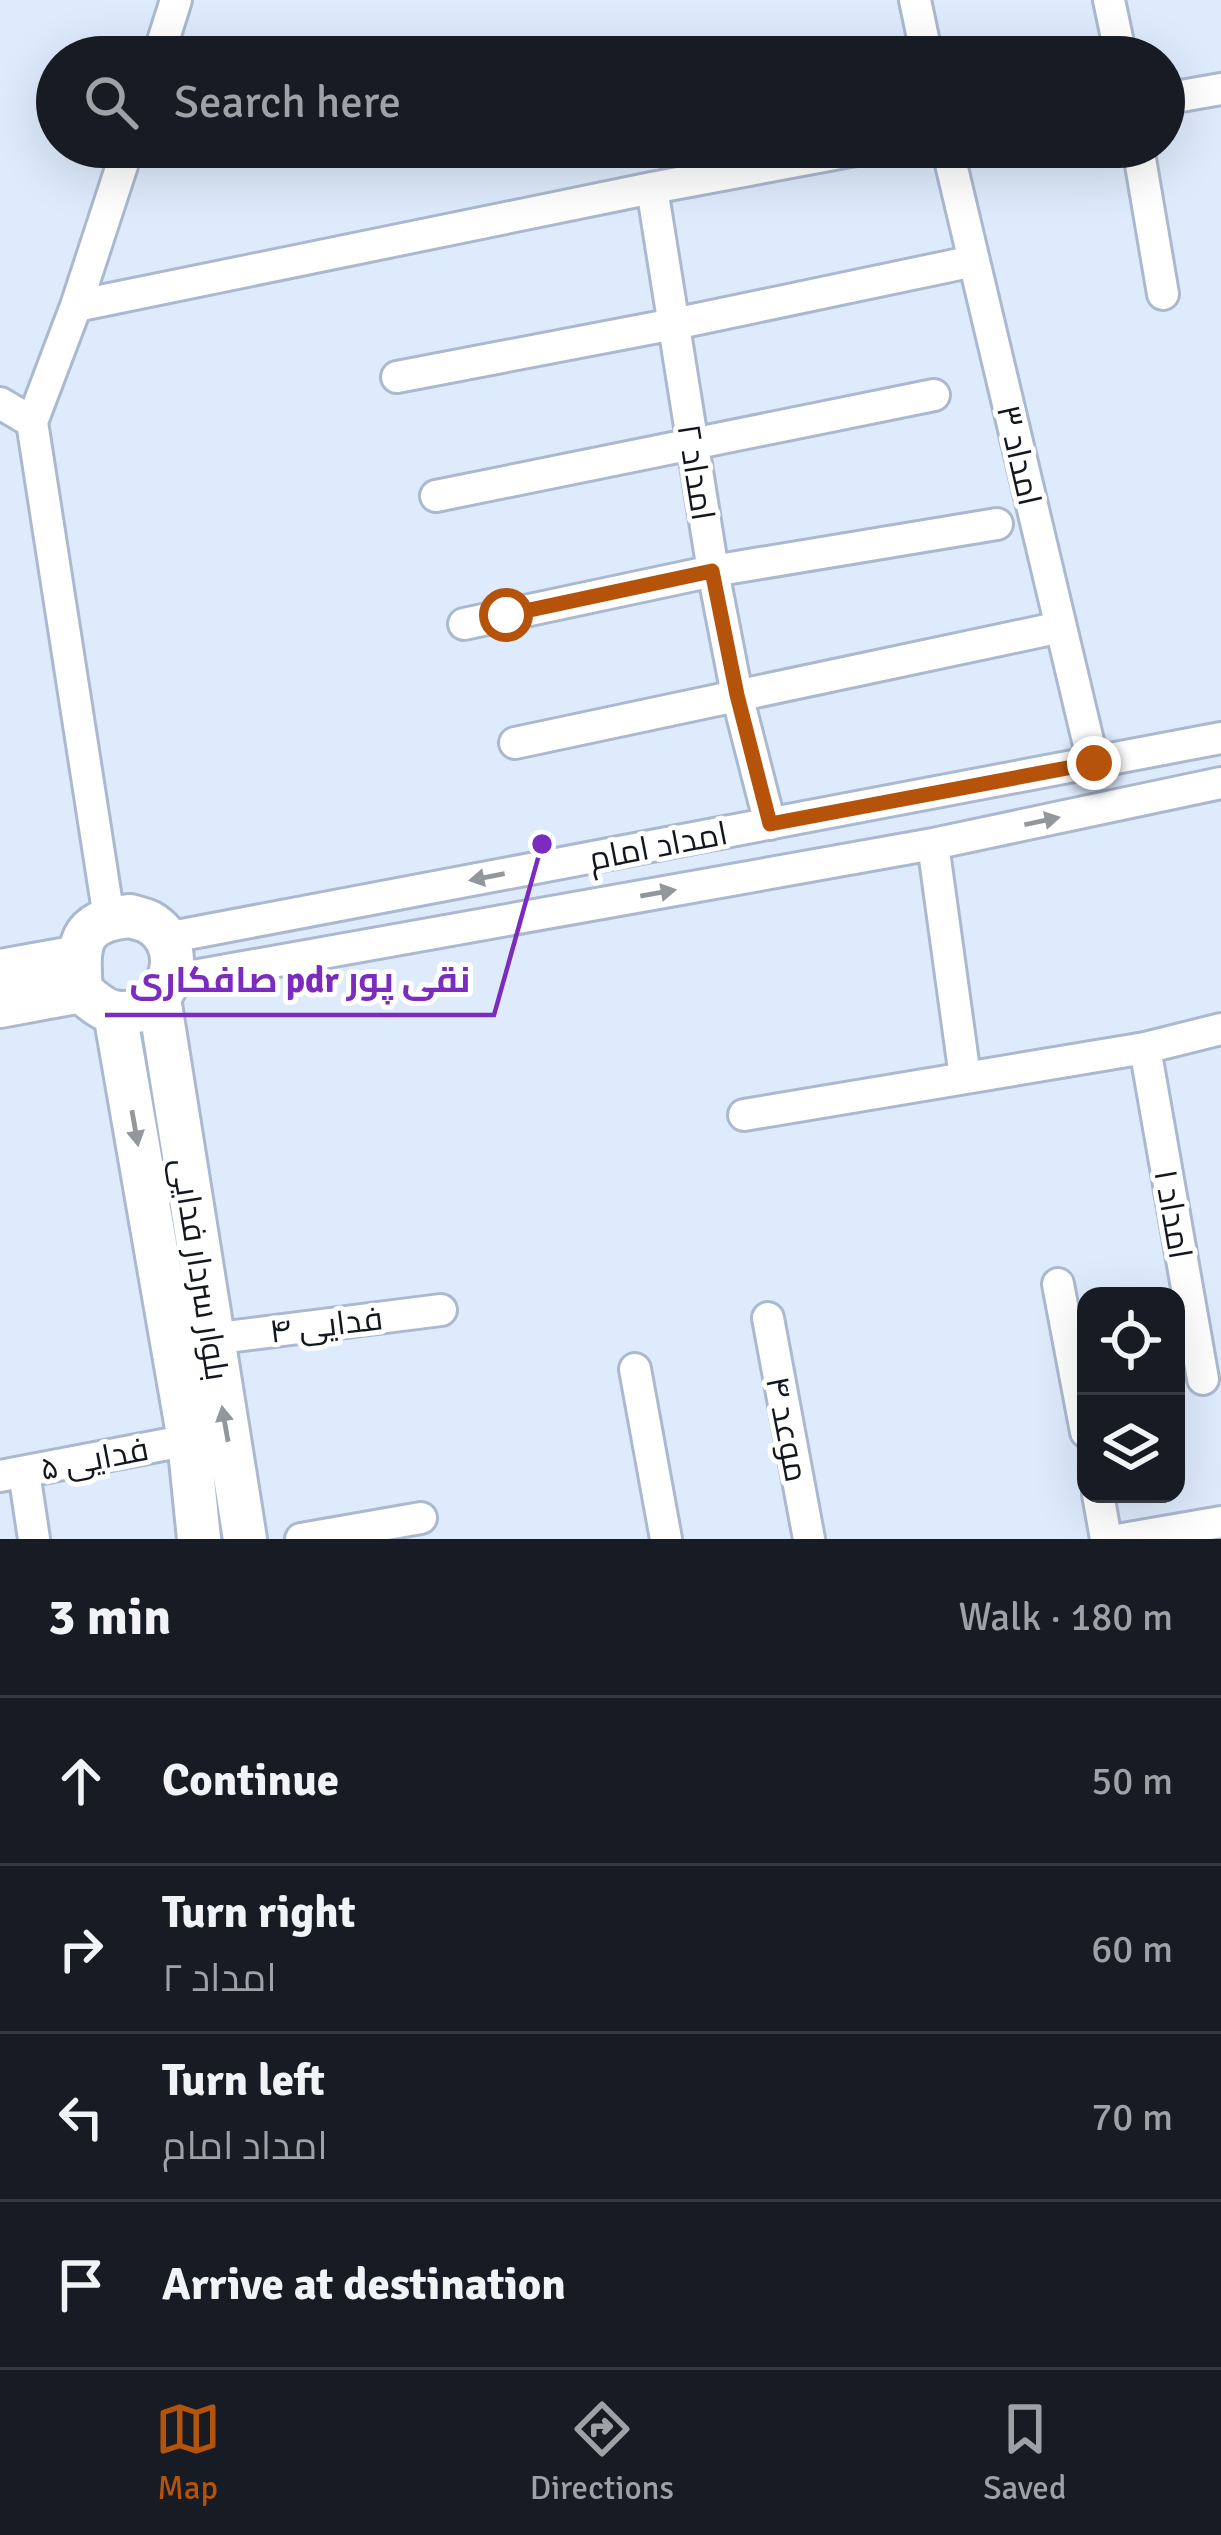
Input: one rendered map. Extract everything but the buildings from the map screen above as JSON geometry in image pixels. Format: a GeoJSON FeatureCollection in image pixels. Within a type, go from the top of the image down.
{"type":"FeatureCollection","features":[{"type":"Feature","properties":{"kind":"main road"},"geometry":{"type":"LineString","coordinates":[[0,971],[92,987],[141,1010],[165,972],[151,922],[130,916],[109,918],[90,930],[79,948],[92,987]]}},
{"type":"Feature","properties":{"kind":"main road","name":"بلوار سردار فدایی"},"geometry":{"type":"LineString","coordinates":[[165,972],[211,1339],[245,1539]]}},
{"type":"Feature","properties":{"kind":"main road"},"geometry":{"type":"LineString","coordinates":[[0,1006],[92,987]]}},
{"type":"Feature","properties":{"kind":"main road","name":"بلوار سردار فدایی"},"geometry":{"type":"LineString","coordinates":[[92,987],[189,1440],[199,1539]]}},
{"type":"Feature","properties":{"kind":"street"},"geometry":{"type":"LineString","coordinates":[[165,36],[176,0]]}},
{"type":"Feature","properties":{"kind":"street"},"geometry":{"type":"LineString","coordinates":[[915,0],[923,36]]}},
{"type":"Feature","properties":{"kind":"street"},"geometry":{"type":"LineString","coordinates":[[1109,0],[1116,36]]}},
{"type":"Feature","properties":{"kind":"street"},"geometry":{"type":"LineString","coordinates":[[1185,95],[1221,89]]}},
{"type":"Feature","properties":{"kind":"street"},"geometry":{"type":"LineString","coordinates":[[109,918],[32,422],[121,168]]}},
{"type":"Feature","properties":{"kind":"street"},"geometry":{"type":"LineString","coordinates":[[76,306],[759,168]]}},
{"type":"Feature","properties":{"kind":"street","name":"امداد ۳"},"geometry":{"type":"LineString","coordinates":[[951,168],[1094,763]]}},
{"type":"Feature","properties":{"kind":"street"},"geometry":{"type":"LineString","coordinates":[[1142,168],[1163,294]]}},
{"type":"Feature","properties":{"kind":"street","name":"امداد ۲"},"geometry":{"type":"LineString","coordinates":[[652,188],[712,571],[770,824]]}},
{"type":"Feature","properties":{"kind":"street"},"geometry":{"type":"LineString","coordinates":[[397,377],[974,261]]}},
{"type":"Feature","properties":{"kind":"street"},"geometry":{"type":"LineString","coordinates":[[436,496],[934,395]]}},
{"type":"Feature","properties":{"kind":"street"},"geometry":{"type":"LineString","coordinates":[[0,403],[32,422]]}},
{"type":"Feature","properties":{"kind":"street"},"geometry":{"type":"LineString","coordinates":[[464,624],[712,571],[997,524]]}},
{"type":"Feature","properties":{"kind":"street"},"geometry":{"type":"LineString","coordinates":[[515,743],[1061,627]]}},
{"type":"Feature","properties":{"kind":"street","name":"امداد امام"},"geometry":{"type":"LineString","coordinates":[[165,972],[770,824],[1221,738]]}},
{"type":"Feature","properties":{"kind":"street","name":"امداد امام"},"geometry":{"type":"LineString","coordinates":[[165,972],[933,844],[1221,783]]}},
{"type":"Feature","properties":{"kind":"street"},"geometry":{"type":"LineString","coordinates":[[933,844],[964,1077]]}},
{"type":"Feature","properties":{"kind":"street"},"geometry":{"type":"LineString","coordinates":[[744,1115],[1145,1048],[1221,1029]]}},
{"type":"Feature","properties":{"kind":"street","name":"امداد ۱"},"geometry":{"type":"LineString","coordinates":[[1145,1048],[1203,1379]]}},
{"type":"Feature","properties":{"kind":"street"},"geometry":{"type":"LineString","coordinates":[[1058,1285],[1079,1395]]}},
{"type":"Feature","properties":{"kind":"street","name":"فدایی ۴"},"geometry":{"type":"LineString","coordinates":[[211,1339],[441,1310]]}},
{"type":"Feature","properties":{"kind":"street","name":"موعد ۴"},"geometry":{"type":"LineString","coordinates":[[768,1318],[808,1539]]}},
{"type":"Feature","properties":{"kind":"street"},"geometry":{"type":"LineString","coordinates":[[635,1369],[666,1539]]}},
{"type":"Feature","properties":{"kind":"street","name":"فدایی ۵"},"geometry":{"type":"LineString","coordinates":[[12,1474],[189,1440]]}},
{"type":"Feature","properties":{"kind":"street"},"geometry":{"type":"LineString","coordinates":[[12,1474],[34,1539]]}},
{"type":"Feature","properties":{"kind":"street"},"geometry":{"type":"LineString","coordinates":[[1100,1503],[1106,1539]]}},
{"type":"Feature","properties":{"kind":"street"},"geometry":{"type":"LineString","coordinates":[[301,1539],[421,1518]]}},
{"type":"Feature","properties":{"kind":"street"},"geometry":{"type":"LineString","coordinates":[[1123,1539],[1221,1522]]}},
{"type":"Feature","properties":{"kind":"place","name":"صافکاری pdr نقی پور"},"geometry":{"type":"Point","coordinates":[542,844]}},
{"type":"Feature","properties":{"kind":"route"},"geometry":{"type":"LineString","coordinates":[[506,615],[712,571],[770,824],[1094,763]]}}]}
